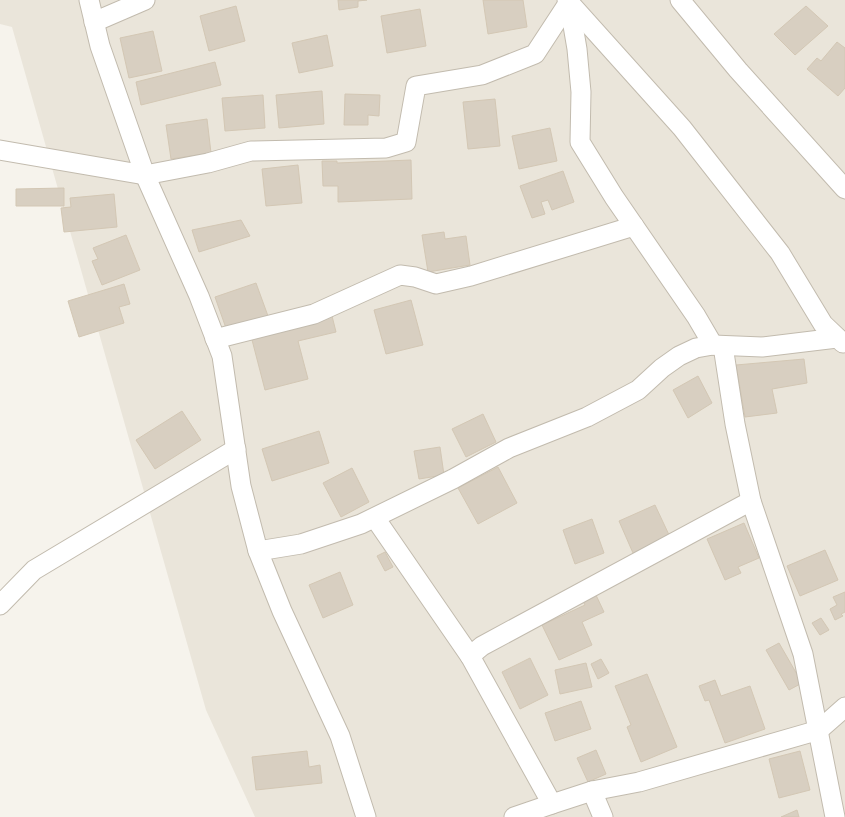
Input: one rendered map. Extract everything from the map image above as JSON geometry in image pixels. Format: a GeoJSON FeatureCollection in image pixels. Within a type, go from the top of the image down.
{"type":"FeatureCollection","features":[{"type":"Feature","properties":{"kind":"street"},"geometry":{"type":"LineString","coordinates":[[90,0],[100,46],[144,175],[199,296],[222,356],[241,486],[258,551],[282,611],[340,736],[366,817]]}},
{"type":"Feature","properties":{"kind":"street"},"geometry":{"type":"LineString","coordinates":[[94,22],[145,0]]}},
{"type":"Feature","properties":{"kind":"street"},"geometry":{"type":"LineString","coordinates":[[680,0],[738,70],[845,189]]}},
{"type":"Feature","properties":{"kind":"street"},"geometry":{"type":"LineString","coordinates":[[0,150],[144,175],[208,163],[251,151],[386,148],[406,142],[416,86],[482,75],[535,54],[568,1]]}},
{"type":"Feature","properties":{"kind":"street"},"geometry":{"type":"LineString","coordinates":[[568,1],[578,56],[580,142],[634,226],[696,316],[718,345],[751,501],[803,654],[835,817]]}},
{"type":"Feature","properties":{"kind":"street"},"geometry":{"type":"LineString","coordinates":[[568,1],[682,128],[780,253],[823,324],[841,342]]}},
{"type":"Feature","properties":{"kind":"street"},"geometry":{"type":"LineString","coordinates":[[215,339],[314,314],[400,275],[415,277],[436,284],[471,276],[634,226]]}},
{"type":"Feature","properties":{"kind":"street"},"geometry":{"type":"LineString","coordinates":[[258,551],[301,544],[375,518],[453,479],[509,448],[587,417],[638,390],[662,368],[679,356],[696,348],[718,345],[762,347],[841,342]]}},
{"type":"Feature","properties":{"kind":"street"},"geometry":{"type":"LineString","coordinates":[[2,601],[34,570],[236,449]]}},
{"type":"Feature","properties":{"kind":"street"},"geometry":{"type":"LineString","coordinates":[[470,656],[482,646],[751,501]]}},
{"type":"Feature","properties":{"kind":"street"},"geometry":{"type":"LineString","coordinates":[[375,518],[470,656],[552,804]]}},
{"type":"Feature","properties":{"kind":"street"},"geometry":{"type":"LineString","coordinates":[[514,817],[592,791],[639,782],[819,730],[845,707]]}},
{"type":"Feature","properties":{"kind":"street"},"geometry":{"type":"LineString","coordinates":[[592,791],[603,817]]}},
{"type":"Feature","properties":{"kind":"shaded area"},"geometry":{"type":"Polygon","coordinates":[[[0,0],[845,0],[845,817],[255,817],[206,710],[12,27],[0,24],[0,0]]]}},
{"type":"Feature","properties":{"kind":"building"},"geometry":{"type":"Polygon","coordinates":[[[338,0],[367,0],[358,1],[358,7],[339,10],[338,0]]]}},
{"type":"Feature","properties":{"kind":"building"},"geometry":{"type":"Polygon","coordinates":[[[483,0],[523,0],[527,27],[488,34],[483,0]]]}},
{"type":"Feature","properties":{"kind":"building"},"geometry":{"type":"Polygon","coordinates":[[[236,6],[245,41],[209,51],[200,16],[236,6]]]}},
{"type":"Feature","properties":{"kind":"building"},"geometry":{"type":"Polygon","coordinates":[[[806,6],[828,26],[795,55],[774,34],[806,6]]]}},
{"type":"Feature","properties":{"kind":"building"},"geometry":{"type":"Polygon","coordinates":[[[420,9],[426,46],[387,53],[381,16],[420,9]]]}},
{"type":"Feature","properties":{"kind":"building"},"geometry":{"type":"Polygon","coordinates":[[[153,31],[162,71],[129,78],[120,38],[153,31]]]}},
{"type":"Feature","properties":{"kind":"building"},"geometry":{"type":"Polygon","coordinates":[[[327,35],[333,66],[299,73],[292,43],[327,35]]]}},
{"type":"Feature","properties":{"kind":"building"},"geometry":{"type":"Polygon","coordinates":[[[837,42],[845,48],[845,88],[838,96],[807,69],[817,58],[821,61],[837,42]]]}},
{"type":"Feature","properties":{"kind":"building"},"geometry":{"type":"Polygon","coordinates":[[[215,62],[221,85],[141,105],[136,82],[215,62]]]}},
{"type":"Feature","properties":{"kind":"building"},"geometry":{"type":"Polygon","coordinates":[[[322,91],[324,124],[279,128],[276,95],[322,91]]]}},
{"type":"Feature","properties":{"kind":"building"},"geometry":{"type":"Polygon","coordinates":[[[345,94],[380,95],[379,116],[368,115],[368,125],[344,125],[345,94]]]}},
{"type":"Feature","properties":{"kind":"building"},"geometry":{"type":"Polygon","coordinates":[[[263,95],[265,128],[225,131],[222,98],[263,95]]]}},
{"type":"Feature","properties":{"kind":"building"},"geometry":{"type":"Polygon","coordinates":[[[495,99],[500,146],[468,149],[463,102],[495,99]]]}},
{"type":"Feature","properties":{"kind":"building"},"geometry":{"type":"Polygon","coordinates":[[[207,119],[211,153],[171,159],[166,125],[207,119]]]}},
{"type":"Feature","properties":{"kind":"building"},"geometry":{"type":"Polygon","coordinates":[[[550,128],[557,161],[519,169],[512,136],[550,128]]]}},
{"type":"Feature","properties":{"kind":"building"},"geometry":{"type":"Polygon","coordinates":[[[411,160],[412,199],[338,202],[338,186],[323,186],[322,161],[337,161],[337,163],[411,160]]]}},
{"type":"Feature","properties":{"kind":"building"},"geometry":{"type":"Polygon","coordinates":[[[298,165],[302,203],[266,206],[262,169],[298,165]]]}},
{"type":"Feature","properties":{"kind":"building"},"geometry":{"type":"Polygon","coordinates":[[[563,171],[574,202],[552,210],[548,200],[541,202],[545,214],[532,218],[520,186],[563,171]]]}},
{"type":"Feature","properties":{"kind":"building"},"geometry":{"type":"Polygon","coordinates":[[[64,188],[64,206],[16,206],[16,189],[64,188]]]}},
{"type":"Feature","properties":{"kind":"building"},"geometry":{"type":"Polygon","coordinates":[[[114,194],[117,227],[64,232],[61,208],[71,207],[70,198],[114,194]]]}},
{"type":"Feature","properties":{"kind":"building"},"geometry":{"type":"Polygon","coordinates":[[[241,220],[250,236],[199,252],[192,230],[241,220]]]}},
{"type":"Feature","properties":{"kind":"building"},"geometry":{"type":"Polygon","coordinates":[[[444,232],[445,239],[466,236],[470,265],[428,272],[422,235],[444,232]]]}},
{"type":"Feature","properties":{"kind":"building"},"geometry":{"type":"Polygon","coordinates":[[[126,235],[140,270],[102,285],[92,261],[98,259],[93,248],[126,235]]]}},
{"type":"Feature","properties":{"kind":"building"},"geometry":{"type":"Polygon","coordinates":[[[256,283],[268,316],[227,331],[215,297],[256,283]]]}},
{"type":"Feature","properties":{"kind":"building"},"geometry":{"type":"Polygon","coordinates":[[[124,284],[130,304],[119,307],[124,323],[79,337],[68,301],[124,284]]]}},
{"type":"Feature","properties":{"kind":"building"},"geometry":{"type":"Polygon","coordinates":[[[411,300],[423,345],[386,354],[374,310],[411,300]]]}},
{"type":"Feature","properties":{"kind":"building"},"geometry":{"type":"Polygon","coordinates":[[[332,316],[336,332],[298,341],[308,379],[265,390],[251,336],[332,316]]]}},
{"type":"Feature","properties":{"kind":"building"},"geometry":{"type":"Polygon","coordinates":[[[804,359],[807,383],[772,389],[777,413],[745,417],[736,365],[804,359]]]}},
{"type":"Feature","properties":{"kind":"building"},"geometry":{"type":"Polygon","coordinates":[[[698,376],[712,403],[688,418],[673,390],[698,376]]]}},
{"type":"Feature","properties":{"kind":"building"},"geometry":{"type":"Polygon","coordinates":[[[182,411],[201,440],[155,469],[136,440],[182,411]]]}},
{"type":"Feature","properties":{"kind":"building"},"geometry":{"type":"Polygon","coordinates":[[[483,414],[496,442],[466,457],[452,429],[483,414]]]}},
{"type":"Feature","properties":{"kind":"building"},"geometry":{"type":"Polygon","coordinates":[[[319,431],[329,463],[272,481],[262,449],[319,431]]]}},
{"type":"Feature","properties":{"kind":"building"},"geometry":{"type":"Polygon","coordinates":[[[440,447],[444,475],[419,479],[414,451],[440,447]]]}},
{"type":"Feature","properties":{"kind":"building"},"geometry":{"type":"Polygon","coordinates":[[[498,467],[517,503],[478,524],[458,488],[498,467]]]}},
{"type":"Feature","properties":{"kind":"building"},"geometry":{"type":"Polygon","coordinates":[[[352,468],[369,502],[341,517],[323,483],[352,468]]]}},
{"type":"Feature","properties":{"kind":"building"},"geometry":{"type":"Polygon","coordinates":[[[655,505],[670,537],[633,553],[619,521],[655,505]]]}},
{"type":"Feature","properties":{"kind":"building"},"geometry":{"type":"Polygon","coordinates":[[[592,519],[604,553],[575,564],[563,530],[592,519]]]}},
{"type":"Feature","properties":{"kind":"building"},"geometry":{"type":"Polygon","coordinates":[[[744,523],[759,558],[738,567],[741,573],[725,580],[707,539],[744,523]]]}},
{"type":"Feature","properties":{"kind":"building"},"geometry":{"type":"Polygon","coordinates":[[[825,550],[838,580],[800,596],[787,566],[825,550]]]}},
{"type":"Feature","properties":{"kind":"building"},"geometry":{"type":"Polygon","coordinates":[[[385,552],[393,567],[385,571],[377,556],[385,552]]]}},
{"type":"Feature","properties":{"kind":"building"},"geometry":{"type":"Polygon","coordinates":[[[340,572],[353,605],[323,618],[309,585],[340,572]]]}},
{"type":"Feature","properties":{"kind":"building"},"geometry":{"type":"Polygon","coordinates":[[[845,592],[845,612],[841,614],[843,616],[835,620],[830,609],[837,605],[833,597],[845,592]]]}},
{"type":"Feature","properties":{"kind":"building"},"geometry":{"type":"Polygon","coordinates":[[[595,593],[604,612],[582,622],[592,645],[559,660],[542,625],[585,605],[582,599],[595,593]]]}},
{"type":"Feature","properties":{"kind":"building"},"geometry":{"type":"Polygon","coordinates":[[[821,618],[829,630],[820,635],[812,623],[821,618]]]}},
{"type":"Feature","properties":{"kind":"building"},"geometry":{"type":"Polygon","coordinates":[[[779,643],[802,683],[789,690],[766,650],[779,643]]]}},
{"type":"Feature","properties":{"kind":"building"},"geometry":{"type":"Polygon","coordinates":[[[530,658],[548,695],[520,709],[502,672],[530,658]]]}},
{"type":"Feature","properties":{"kind":"building"},"geometry":{"type":"Polygon","coordinates":[[[601,659],[609,673],[598,679],[591,664],[601,659]]]}},
{"type":"Feature","properties":{"kind":"building"},"geometry":{"type":"Polygon","coordinates":[[[586,663],[592,687],[560,694],[555,670],[586,663]]]}},
{"type":"Feature","properties":{"kind":"building"},"geometry":{"type":"Polygon","coordinates":[[[647,674],[677,747],[641,762],[627,727],[631,725],[615,686],[647,674]]]}},
{"type":"Feature","properties":{"kind":"building"},"geometry":{"type":"Polygon","coordinates":[[[715,680],[721,696],[750,686],[765,729],[725,743],[709,700],[705,701],[699,686],[715,680]]]}},
{"type":"Feature","properties":{"kind":"building"},"geometry":{"type":"Polygon","coordinates":[[[581,701],[591,729],[555,741],[545,713],[581,701]]]}},
{"type":"Feature","properties":{"kind":"building"},"geometry":{"type":"Polygon","coordinates":[[[596,750],[606,774],[588,782],[577,758],[596,750]]]}},
{"type":"Feature","properties":{"kind":"building"},"geometry":{"type":"Polygon","coordinates":[[[307,751],[309,767],[320,765],[322,783],[256,790],[252,757],[307,751]]]}},
{"type":"Feature","properties":{"kind":"building"},"geometry":{"type":"Polygon","coordinates":[[[800,751],[810,790],[779,798],[769,759],[800,751]]]}},
{"type":"Feature","properties":{"kind":"building"},"geometry":{"type":"Polygon","coordinates":[[[797,810],[799,817],[781,817],[797,810]]]}}]}
